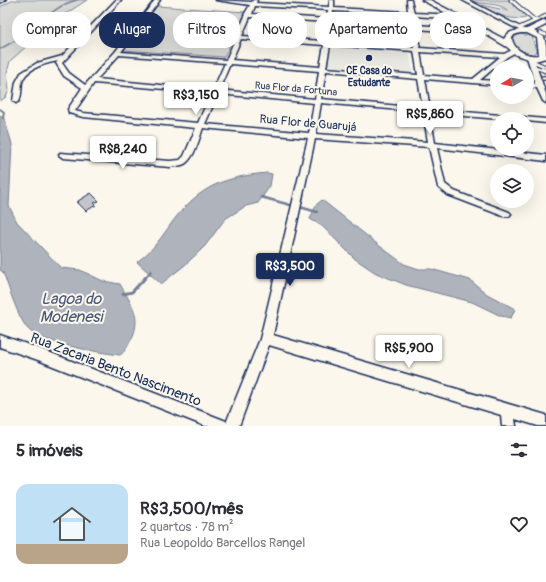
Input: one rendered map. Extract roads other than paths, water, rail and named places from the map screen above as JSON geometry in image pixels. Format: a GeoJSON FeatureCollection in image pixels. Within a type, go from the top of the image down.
{"type":"FeatureCollection","features":[{"type":"Feature","properties":{"kind":"main road"},"geometry":{"type":"LineString","coordinates":[[425,0],[448,12]]}},
{"type":"Feature","properties":{"kind":"main road"},"geometry":{"type":"LineString","coordinates":[[486,31],[508,45],[514,51],[539,56],[542,28]]}},
{"type":"Feature","properties":{"kind":"main road"},"geometry":{"type":"LineString","coordinates":[[489,33],[510,36],[516,32],[542,28]]}},
{"type":"Feature","properties":{"kind":"main road"},"geometry":{"type":"LineString","coordinates":[[524,30],[542,28]]}},
{"type":"Feature","properties":{"kind":"main road"},"geometry":{"type":"LineString","coordinates":[[508,45],[510,36]]}},
{"type":"Feature","properties":{"kind":"street"},"geometry":{"type":"LineString","coordinates":[[0,2],[4,0]]}},
{"type":"Feature","properties":{"kind":"street"},"geometry":{"type":"LineString","coordinates":[[119,0],[62,58],[58,64],[59,67],[86,88],[117,53],[158,0]]}},
{"type":"Feature","properties":{"kind":"street"},"geometry":{"type":"LineString","coordinates":[[218,0],[379,12]]}},
{"type":"Feature","properties":{"kind":"street"},"geometry":{"type":"LineString","coordinates":[[330,12],[332,0]]}},
{"type":"Feature","properties":{"kind":"street"},"geometry":{"type":"LineString","coordinates":[[409,0],[411,12]]}},
{"type":"Feature","properties":{"kind":"street"},"geometry":{"type":"LineString","coordinates":[[464,0],[524,30]]}},
{"type":"Feature","properties":{"kind":"street"},"geometry":{"type":"LineString","coordinates":[[240,33],[254,2]]}},
{"type":"Feature","properties":{"kind":"street"},"geometry":{"type":"LineString","coordinates":[[247,15],[315,20]]}},
{"type":"Feature","properties":{"kind":"street"},"geometry":{"type":"LineString","coordinates":[[422,28],[489,33]]}},
{"type":"Feature","properties":{"kind":"street"},"geometry":{"type":"LineString","coordinates":[[240,36],[315,42]]}},
{"type":"Feature","properties":{"kind":"street"},"geometry":{"type":"LineString","coordinates":[[63,154],[170,164],[182,162],[187,157],[234,48]]}},
{"type":"Feature","properties":{"kind":"street"},"geometry":{"type":"LineString","coordinates":[[232,426],[266,339],[312,136],[326,48]]}},
{"type":"Feature","properties":{"kind":"street"},"geometry":{"type":"LineString","coordinates":[[391,48],[505,56]]}},
{"type":"Feature","properties":{"kind":"street"},"geometry":{"type":"LineString","coordinates":[[416,50],[432,145],[439,180],[443,188],[451,193],[506,214]]}},
{"type":"Feature","properties":{"kind":"street"},"geometry":{"type":"LineString","coordinates":[[475,81],[505,56],[514,51]]}},
{"type":"Feature","properties":{"kind":"street"},"geometry":{"type":"LineString","coordinates":[[117,53],[490,82]]}},
{"type":"Feature","properties":{"kind":"street"},"geometry":{"type":"LineString","coordinates":[[539,56],[539,86],[546,101]]}},
{"type":"Feature","properties":{"kind":"street"},"geometry":{"type":"LineString","coordinates":[[16,101],[22,75],[44,62],[62,58]]}},
{"type":"Feature","properties":{"kind":"street","name":"Rua Flor da Fortuna"},"geometry":{"type":"LineString","coordinates":[[93,81],[546,121]]}},
{"type":"Feature","properties":{"kind":"street"},"geometry":{"type":"LineString","coordinates":[[534,86],[539,86]]}},
{"type":"Feature","properties":{"kind":"street","name":"Rua Flor de Guarujá"},"geometry":{"type":"LineString","coordinates":[[86,88],[70,109],[71,112],[83,115],[201,126],[432,145],[546,158]]}},
{"type":"Feature","properties":{"kind":"street"},"geometry":{"type":"LineString","coordinates":[[266,339],[546,422]]}},
{"type":"Feature","properties":{"kind":"street","name":"Rua Zacaria Bento Nascimento"},"geometry":{"type":"LineString","coordinates":[[0,341],[38,354],[221,426]]}},
{"type":"Feature","properties":{"kind":"street"},"geometry":{"type":"LineString","coordinates":[[507,410],[509,426]]}},
{"type":"Feature","properties":{"kind":"lane"},"geometry":{"type":"LineString","coordinates":[[511,0],[542,28],[546,16]]}},
{"type":"Feature","properties":{"kind":"lane"},"geometry":{"type":"LineString","coordinates":[[539,56],[546,67]]}},
{"type":"Feature","properties":{"kind":"lane"},"geometry":{"type":"LineString","coordinates":[[539,56],[546,70]]}},
{"type":"Feature","properties":{"kind":"water","name":"Lagoa do Modenesi"},"geometry":{"type":"Polygon","coordinates":[[[2,115],[12,144],[9,206],[17,222],[61,268],[80,270],[103,281],[120,284],[134,311],[136,324],[131,340],[120,355],[57,343],[33,333],[23,323],[3,272],[0,270],[0,116],[2,115]]]}},
{"type":"Feature","properties":{"kind":"water"},"geometry":{"type":"Polygon","coordinates":[[[267,173],[272,174],[270,186],[258,203],[246,206],[225,219],[205,246],[185,265],[161,284],[137,262],[157,243],[183,209],[203,191],[214,185],[238,177],[267,173]]]}},
{"type":"Feature","properties":{"kind":"water"},"geometry":{"type":"Polygon","coordinates":[[[322,200],[404,264],[419,269],[431,269],[470,280],[487,294],[515,309],[511,318],[501,316],[472,302],[406,285],[376,273],[355,259],[322,226],[310,219],[316,205],[322,200]]]}},
{"type":"Feature","properties":{"kind":"waterway"},"geometry":{"type":"LineString","coordinates":[[0,49],[21,37],[56,9],[77,0]]}},
{"type":"Feature","properties":{"kind":"waterway"},"geometry":{"type":"LineString","coordinates":[[0,109],[4,112],[3,118]]}},
{"type":"Feature","properties":{"kind":"waterway"},"geometry":{"type":"LineString","coordinates":[[261,197],[294,206]]}},
{"type":"Feature","properties":{"kind":"waterway"},"geometry":{"type":"LineString","coordinates":[[300,207],[317,212]]}},
{"type":"Feature","properties":{"kind":"waterway"},"geometry":{"type":"LineString","coordinates":[[145,278],[151,271]]}},
{"type":"Feature","properties":{"kind":"waterway"},"geometry":{"type":"LineString","coordinates":[[123,294],[132,292],[146,277]]}},
{"type":"Feature","properties":{"kind":"place","name":"CE Casa do Estudante"},"geometry":{"type":"Point","coordinates":[369,58]}}]}
